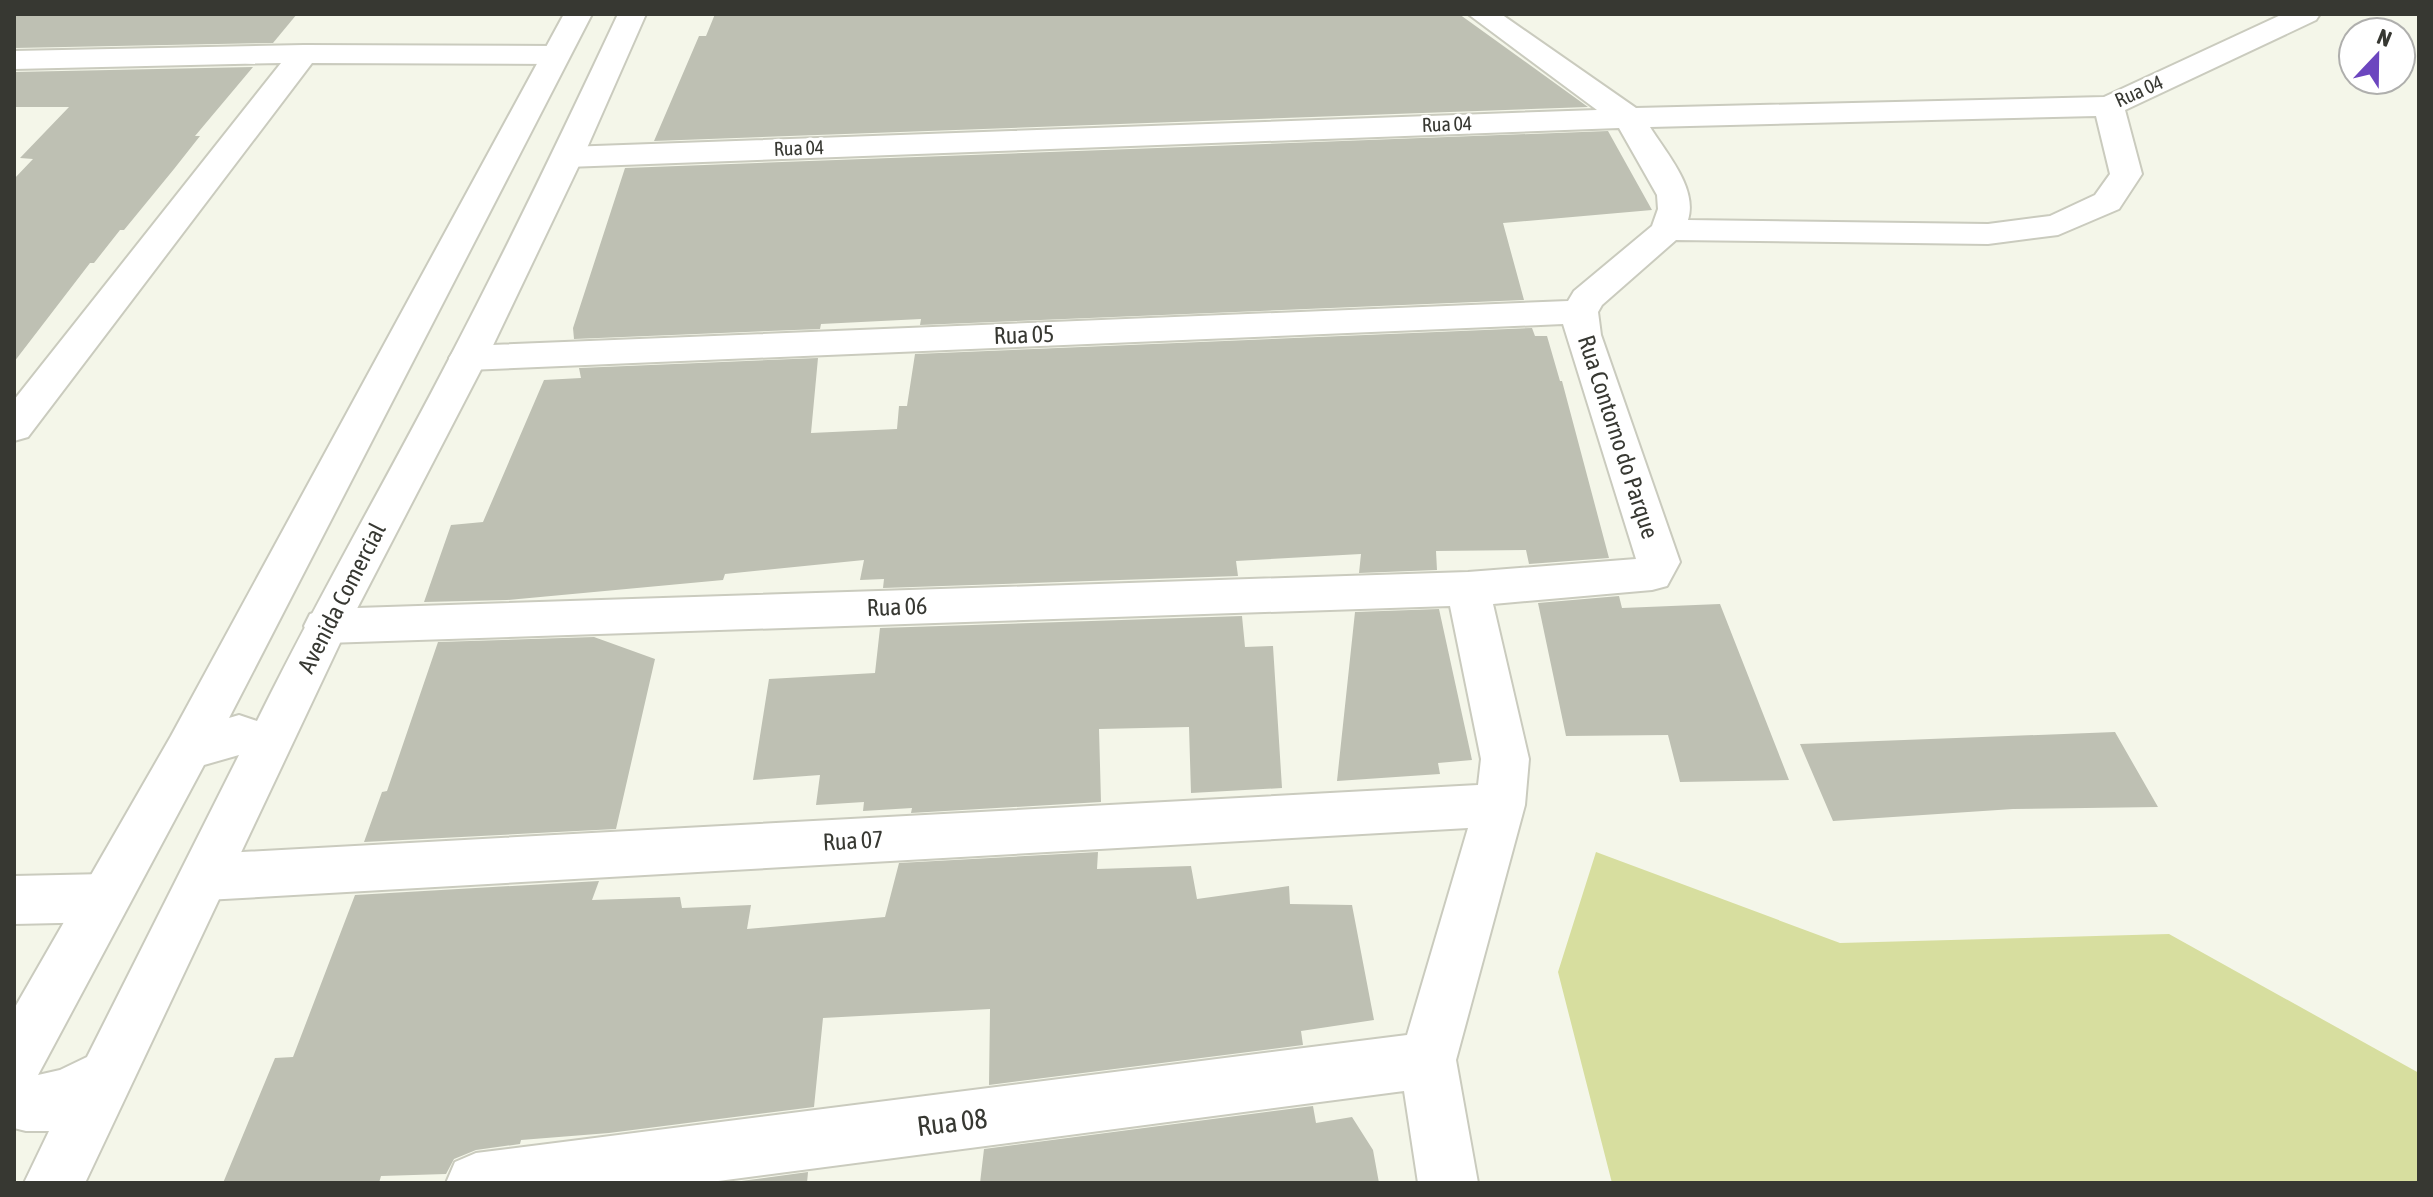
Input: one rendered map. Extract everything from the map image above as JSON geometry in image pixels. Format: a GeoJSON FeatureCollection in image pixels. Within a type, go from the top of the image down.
{"type":"FeatureCollection","features":[{"type":"Feature","properties":{"kind":"street"},"geometry":{"type":"LineString","coordinates":[[14,1063],[188,750],[578,14]]}},
{"type":"Feature","properties":{"kind":"street","name":"Avenida Comercial"},"geometry":{"type":"LineString","coordinates":[[54,1183],[326,626],[468,358],[567,157],[632,14]]}},
{"type":"Feature","properties":{"kind":"street"},"geometry":{"type":"LineString","coordinates":[[1482,14],[1629,118],[1674,195],[1675,209],[1668,230],[1988,234],[2058,225],[2107,202],[2126,174],[2109,106]]}},
{"type":"Feature","properties":{"kind":"street","name":"Rua 04"},"geometry":{"type":"LineString","coordinates":[[567,157],[1629,118],[2109,106],[2306,14]]}},
{"type":"Feature","properties":{"kind":"street"},"geometry":{"type":"LineString","coordinates":[[14,60],[304,54],[555,55]]}},
{"type":"Feature","properties":{"kind":"street"},"geometry":{"type":"LineString","coordinates":[[14,427],[304,54]]}},
{"type":"Feature","properties":{"kind":"street","name":"Rua Contorno do Parque"},"geometry":{"type":"LineString","coordinates":[[1468,589],[1652,574],[1658,562],[1583,335],[1580,312],[1587,299],[1668,230]]}},
{"type":"Feature","properties":{"kind":"street","name":"Rua 05"},"geometry":{"type":"LineString","coordinates":[[468,358],[1580,312]]}},
{"type":"Feature","properties":{"kind":"street"},"geometry":{"type":"LineString","coordinates":[[1448,1183],[1428,1060],[1500,805],[1505,759],[1468,589]]}},
{"type":"Feature","properties":{"kind":"street","name":"Rua 06"},"geometry":{"type":"LineString","coordinates":[[326,626],[1468,589]]}},
{"type":"Feature","properties":{"kind":"street"},"geometry":{"type":"LineString","coordinates":[[188,750],[239,735],[269,744]]}},
{"type":"Feature","properties":{"kind":"street","name":"Rua 07"},"geometry":{"type":"LineString","coordinates":[[206,877],[1500,805]]}},
{"type":"Feature","properties":{"kind":"street"},"geometry":{"type":"LineString","coordinates":[[14,900],[105,898]]}},
{"type":"Feature","properties":{"kind":"street","name":"Rua 08"},"geometry":{"type":"LineString","coordinates":[[476,1183],[1428,1060]]}},
{"type":"Feature","properties":{"kind":"street"},"geometry":{"type":"LineString","coordinates":[[14,1099],[24,1103],[55,1102],[107,1077]]}},
{"type":"Feature","properties":{"kind":"green space"},"geometry":{"type":"Polygon","coordinates":[[[1596,852],[1840,943],[2169,934],[2419,1073],[2419,1183],[1612,1183],[1558,972],[1596,852]]]}},
{"type":"Feature","properties":{"kind":"building"},"geometry":{"type":"Polygon","coordinates":[[[14,14],[297,14],[273,43],[14,48],[14,14]]]}},
{"type":"Feature","properties":{"kind":"building"},"geometry":{"type":"Polygon","coordinates":[[[715,14],[1459,14],[1588,107],[654,141],[699,36],[706,36],[715,14]]]}},
{"type":"Feature","properties":{"kind":"building"},"geometry":{"type":"Polygon","coordinates":[[[253,67],[195,136],[200,136],[124,230],[120,230],[94,263],[90,263],[14,362],[14,179],[33,159],[20,158],[69,107],[14,107],[14,72],[253,67]]]}},
{"type":"Feature","properties":{"kind":"building"},"geometry":{"type":"Polygon","coordinates":[[[1608,131],[1652,210],[1503,223],[1524,300],[920,325],[921,319],[821,324],[820,329],[574,339],[573,328],[625,168],[1608,131]]]}},
{"type":"Feature","properties":{"kind":"building"},"geometry":{"type":"Polygon","coordinates":[[[1532,328],[1535,336],[1547,336],[1609,558],[1529,564],[1526,550],[1436,551],[1437,570],[1359,573],[1361,554],[1236,561],[1238,576],[883,588],[884,579],[860,580],[864,560],[725,574],[723,580],[507,600],[424,602],[451,525],[483,522],[544,380],[581,378],[579,368],[818,358],[811,433],[897,429],[899,406],[907,406],[915,354],[1532,328]]]}},
{"type":"Feature","properties":{"kind":"building"},"geometry":{"type":"Polygon","coordinates":[[[1619,596],[1622,608],[1720,604],[1789,780],[1680,782],[1668,735],[1566,736],[1538,603],[1619,596]]]}},
{"type":"Feature","properties":{"kind":"building"},"geometry":{"type":"Polygon","coordinates":[[[1439,609],[1472,760],[1438,763],[1440,774],[1337,781],[1355,612],[1439,609]]]}},
{"type":"Feature","properties":{"kind":"building"},"geometry":{"type":"Polygon","coordinates":[[[1242,616],[1245,647],[1273,646],[1282,788],[1191,793],[1189,727],[1099,729],[1101,802],[911,813],[912,808],[863,811],[864,802],[816,805],[820,775],[753,780],[769,679],[875,673],[880,628],[1242,616]]]}},
{"type":"Feature","properties":{"kind":"building"},"geometry":{"type":"Polygon","coordinates":[[[594,637],[655,659],[616,829],[364,842],[382,792],[387,791],[438,642],[594,637]]]}},
{"type":"Feature","properties":{"kind":"building"},"geometry":{"type":"Polygon","coordinates":[[[2115,732],[2158,807],[2013,809],[1833,821],[1800,744],[2115,732]]]}},
{"type":"Feature","properties":{"kind":"building"},"geometry":{"type":"Polygon","coordinates":[[[1098,852],[1097,869],[1191,866],[1197,899],[1289,886],[1290,904],[1352,905],[1374,1020],[1301,1031],[1303,1045],[989,1085],[990,1009],[823,1018],[814,1107],[609,1133],[521,1140],[520,1144],[476,1150],[454,1159],[446,1174],[381,1176],[379,1183],[223,1183],[275,1058],[293,1057],[355,895],[599,881],[592,900],[680,897],[682,908],[751,905],[747,929],[885,917],[899,863],[1098,852]]]}},
{"type":"Feature","properties":{"kind":"building"},"geometry":{"type":"Polygon","coordinates":[[[1313,1106],[1316,1123],[1352,1117],[1373,1150],[1379,1183],[980,1183],[984,1149],[1313,1106]]]}},
{"type":"Feature","properties":{"kind":"building"},"geometry":{"type":"Polygon","coordinates":[[[808,1172],[807,1183],[726,1183],[808,1172]]]}}]}
